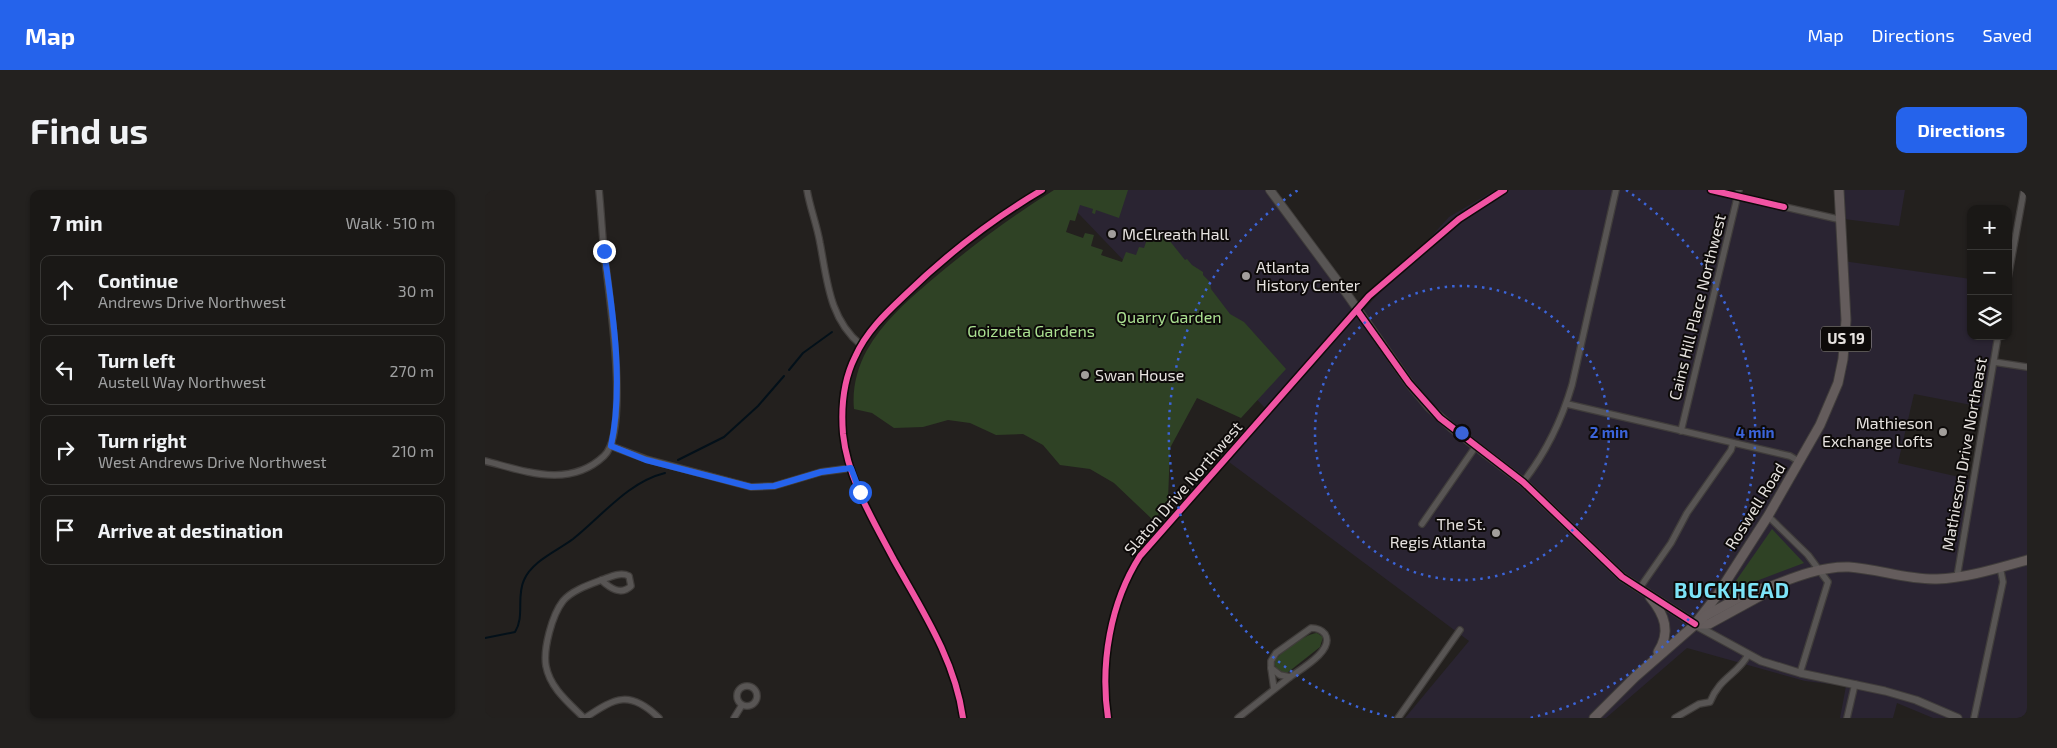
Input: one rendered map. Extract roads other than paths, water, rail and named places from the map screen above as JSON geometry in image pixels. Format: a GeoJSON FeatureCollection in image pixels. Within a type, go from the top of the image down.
{"type":"FeatureCollection","features":[{"type":"Feature","properties":{"kind":"main road"},"geometry":{"type":"LineString","coordinates":[[1270,190],[1419,396],[1440,418],[1523,482],[1605,562],[1650,597],[1695,624],[1709,624],[1762,595],[1764,589],[1821,570],[1850,567],[1917,578],[1957,577],[2027,560]]}},
{"type":"Feature","properties":{"kind":"main road","name":"Roswell Road"},"geometry":{"type":"LineString","coordinates":[[1695,624],[1716,597],[1768,516],[1800,462],[1829,407],[1843,359],[1846,320],[1839,190]]}},
{"type":"Feature","properties":{"kind":"main road"},"geometry":{"type":"LineString","coordinates":[[1650,597],[1660,610],[1666,629],[1664,641],[1654,659]]}},
{"type":"Feature","properties":{"kind":"main road","name":"US 19"},"geometry":{"type":"LineString","coordinates":[[1594,718],[1654,659],[1695,624]]}},
{"type":"Feature","properties":{"kind":"street"},"geometry":{"type":"LineString","coordinates":[[485,461],[545,476],[564,476],[594,464],[603,457],[611,446],[615,413],[615,337],[599,190]]}},
{"type":"Feature","properties":{"kind":"street"},"geometry":{"type":"LineString","coordinates":[[807,190],[820,242],[828,293],[851,334],[861,345]]}},
{"type":"Feature","properties":{"kind":"street"},"geometry":{"type":"LineString","coordinates":[[963,718],[950,666],[869,513],[851,468],[843,435],[843,402],[849,372],[861,345],[886,314],[947,255],[1042,190]]}},
{"type":"Feature","properties":{"kind":"street"},"geometry":{"type":"LineString","coordinates":[[1487,190],[1492,196]]}},
{"type":"Feature","properties":{"kind":"street","name":"Slaton Drive Northwest"},"geometry":{"type":"LineString","coordinates":[[1108,718],[1104,686],[1106,658],[1120,597],[1132,568],[1148,547],[1382,284],[1477,205],[1504,190]]}},
{"type":"Feature","properties":{"kind":"street"},"geometry":{"type":"LineString","coordinates":[[1523,482],[1533,470],[1567,404],[1595,290],[1616,190]]}},
{"type":"Feature","properties":{"kind":"street"},"geometry":{"type":"LineString","coordinates":[[1711,190],[1738,193],[1842,220]]}},
{"type":"Feature","properties":{"kind":"street"},"geometry":{"type":"LineString","coordinates":[[2012,256],[2024,190]]}},
{"type":"Feature","properties":{"kind":"street","name":"Cains Hill Place Northwest"},"geometry":{"type":"LineString","coordinates":[[1681,431],[1738,193]]}},
{"type":"Feature","properties":{"kind":"street","name":"Mathieson Drive Northeast"},"geometry":{"type":"LineString","coordinates":[[1957,577],[1997,340]]}},
{"type":"Feature","properties":{"kind":"street"},"geometry":{"type":"LineString","coordinates":[[1994,362],[2027,366]]}},
{"type":"Feature","properties":{"kind":"street"},"geometry":{"type":"LineString","coordinates":[[1567,404],[1790,456],[1800,462]]}},
{"type":"Feature","properties":{"kind":"street"},"geometry":{"type":"LineString","coordinates":[[1639,589],[1671,543],[1687,513],[1731,450],[1733,443]]}},
{"type":"Feature","properties":{"kind":"street"},"geometry":{"type":"LineString","coordinates":[[611,446],[646,460],[751,487],[774,486],[821,472],[851,468]]}},
{"type":"Feature","properties":{"kind":"street"},"geometry":{"type":"LineString","coordinates":[[1421,524],[1476,446]]}},
{"type":"Feature","properties":{"kind":"street"},"geometry":{"type":"LineString","coordinates":[[1768,516],[1777,523],[1821,570],[1828,582],[1800,673]]}},
{"type":"Feature","properties":{"kind":"street"},"geometry":{"type":"LineString","coordinates":[[1974,718],[2003,582],[2000,567]]}},
{"type":"Feature","properties":{"kind":"street"},"geometry":{"type":"LineString","coordinates":[[601,580],[613,589],[621,591],[627,590],[631,586],[629,576],[624,573],[601,580],[563,601],[548,635],[545,650],[546,668],[553,684],[584,718],[613,701],[624,699],[643,704],[659,718]]}},
{"type":"Feature","properties":{"kind":"street"},"geometry":{"type":"LineString","coordinates":[[1695,624],[1748,655],[1800,673],[1855,684],[1916,700],[1958,718]]}},
{"type":"Feature","properties":{"kind":"street"},"geometry":{"type":"LineString","coordinates":[[1238,718],[1325,650],[1327,640],[1322,631],[1315,628],[1307,630],[1273,656],[1271,668],[1274,689]]}},
{"type":"Feature","properties":{"kind":"street"},"geometry":{"type":"LineString","coordinates":[[1398,718],[1460,630]]}},
{"type":"Feature","properties":{"kind":"street"},"geometry":{"type":"LineString","coordinates":[[1675,718],[1699,704],[1710,702],[1715,688],[1740,666],[1748,655]]}},
{"type":"Feature","properties":{"kind":"street"},"geometry":{"type":"LineString","coordinates":[[1271,668],[1280,675],[1290,677]]}},
{"type":"Feature","properties":{"kind":"street"},"geometry":{"type":"LineString","coordinates":[[1847,718],[1855,684]]}},
{"type":"Feature","properties":{"kind":"street"},"geometry":{"type":"LineString","coordinates":[[734,718],[742,705]]}},
{"type":"Feature","properties":{"kind":"waterway"},"geometry":{"type":"LineString","coordinates":[[789,370],[803,353],[832,332]]}},
{"type":"Feature","properties":{"kind":"waterway"},"geometry":{"type":"LineString","coordinates":[[678,460],[724,437],[758,406],[784,376]]}},
{"type":"Feature","properties":{"kind":"waterway"},"geometry":{"type":"LineString","coordinates":[[485,638],[515,632],[519,620],[522,586],[533,567],[573,539],[627,492],[652,477],[665,473]]}},
{"type":"Feature","properties":{"kind":"place","name":"McElreath Hall"},"geometry":{"type":"Point","coordinates":[1112,234]}},
{"type":"Feature","properties":{"kind":"place","name":"Atlanta History Center"},"geometry":{"type":"Point","coordinates":[1246,276]}},
{"type":"Feature","properties":{"kind":"place","name":"Swan House"},"geometry":{"type":"Point","coordinates":[1085,375]}},
{"type":"Feature","properties":{"kind":"place","name":"Mathieson Exchange Lofts"},"geometry":{"type":"Point","coordinates":[1943,432]}},
{"type":"Feature","properties":{"kind":"place","name":"The St. Regis Atlanta"},"geometry":{"type":"Point","coordinates":[1496,533]}},
{"type":"Feature","properties":{"kind":"district","name":"BUCKHEAD"},"geometry":{"type":"Point","coordinates":[1732,591]}},
{"type":"Feature","properties":{"kind":"park label","name":"Quarry Garden"},"geometry":{"type":"Point","coordinates":[1169,317]}},
{"type":"Feature","properties":{"kind":"park label","name":"Goizueta Gardens"},"geometry":{"type":"Point","coordinates":[1031,331]}}]}
